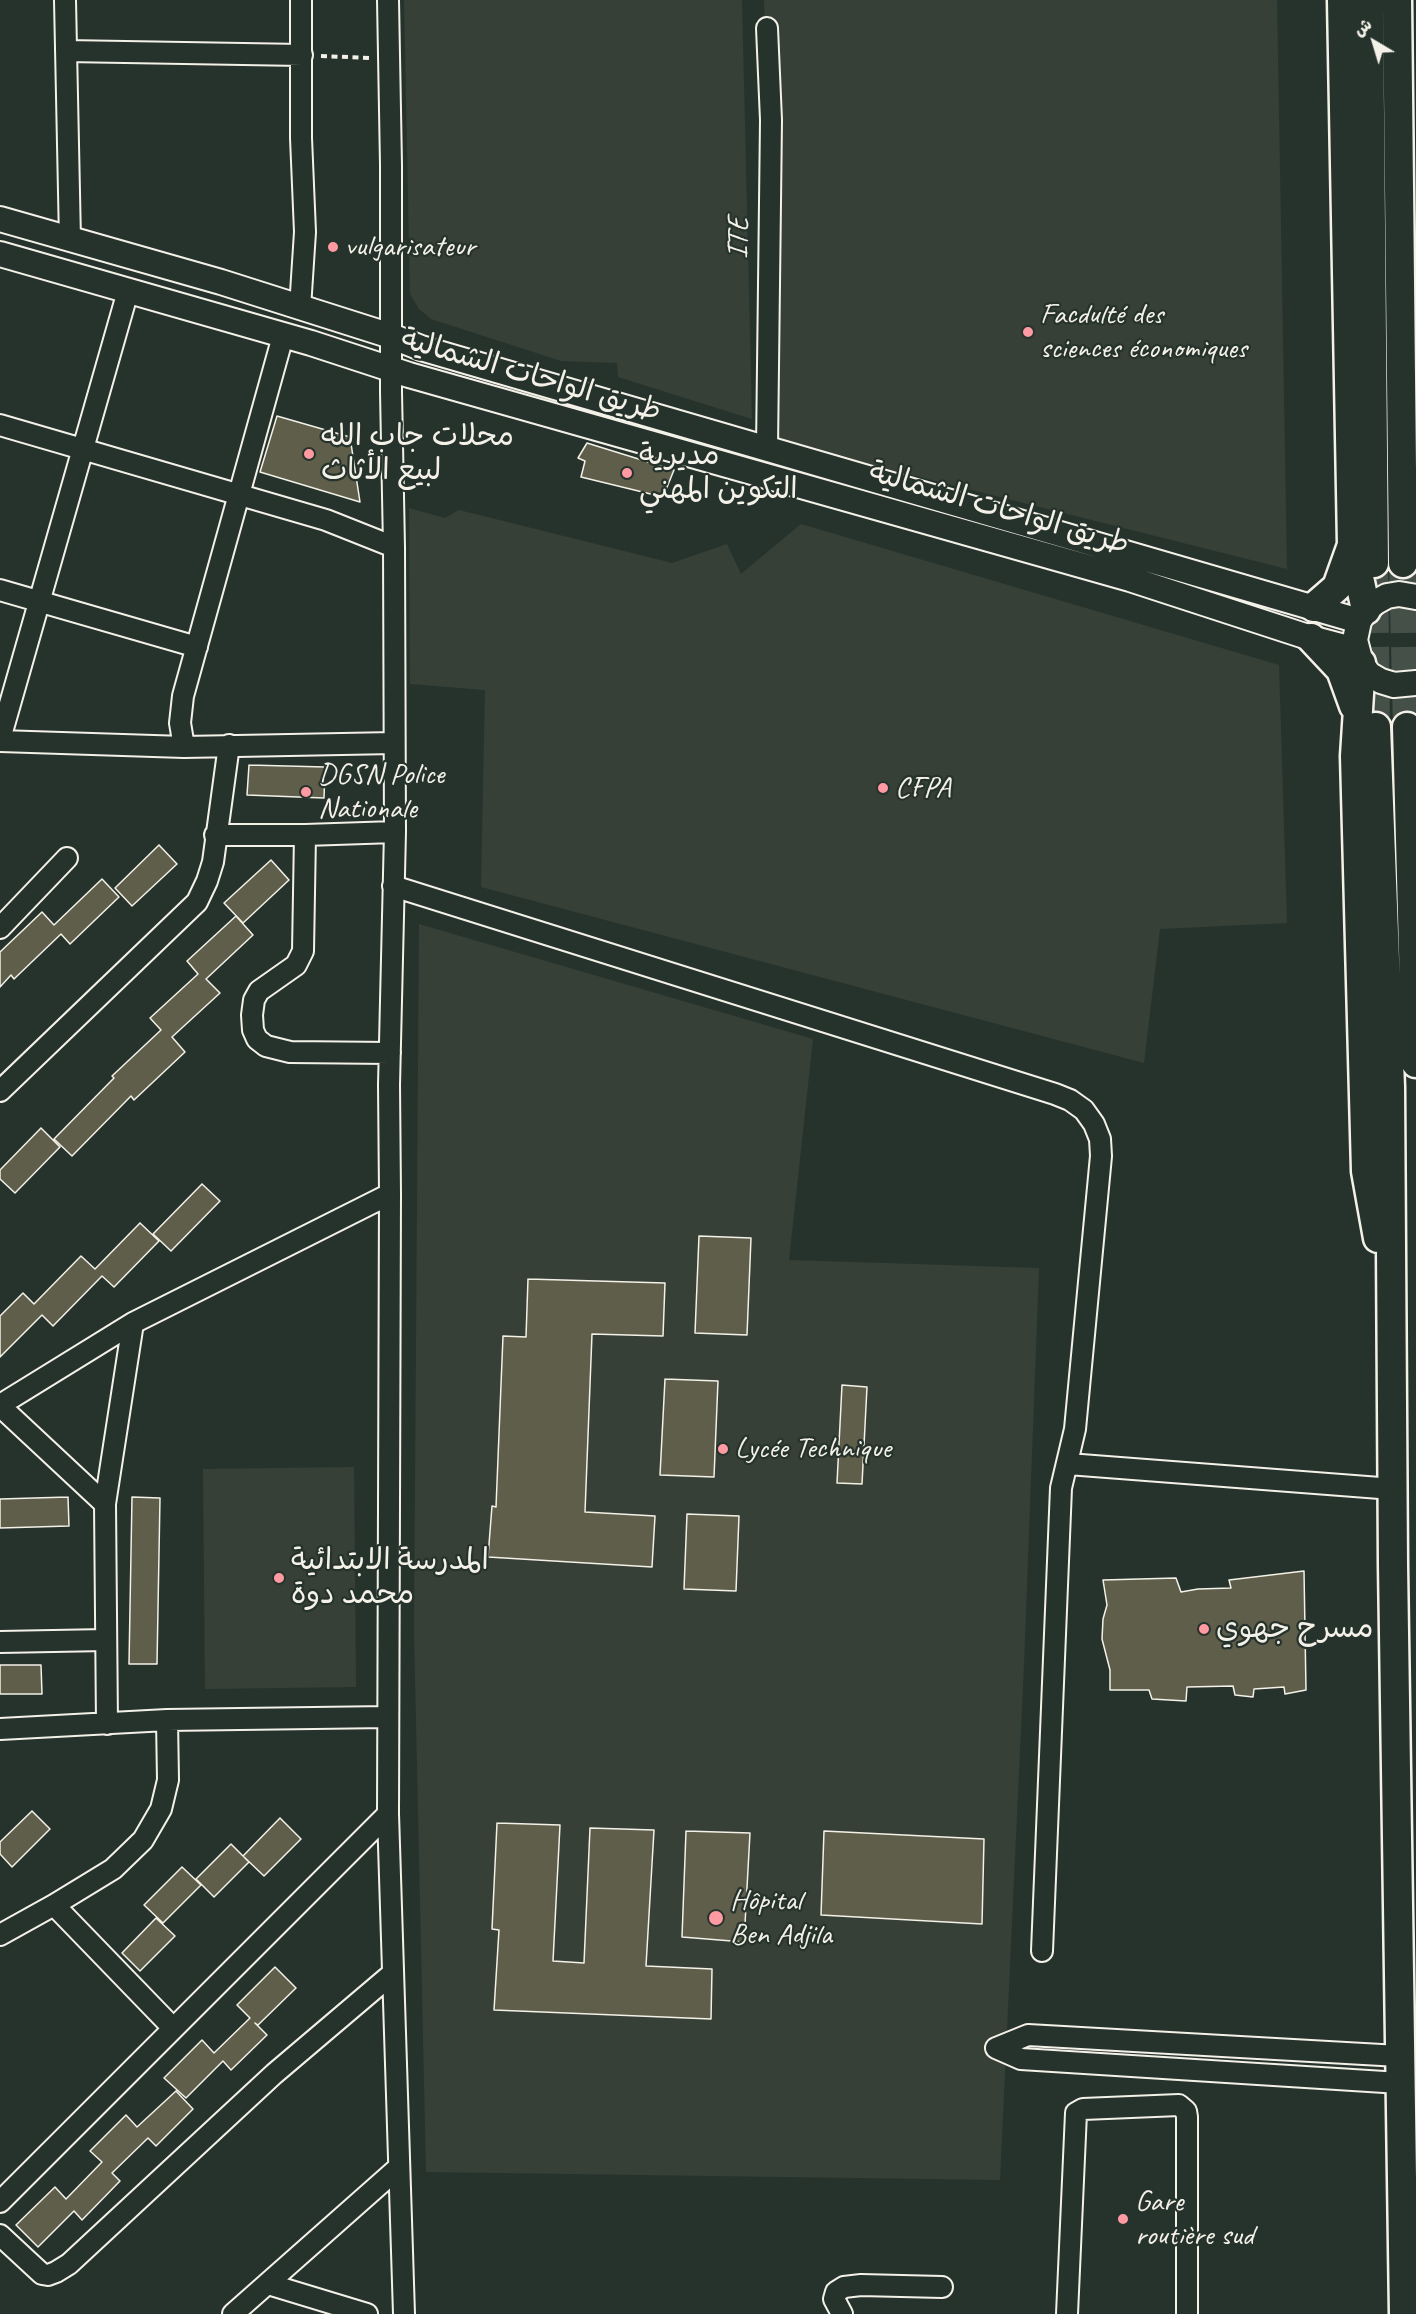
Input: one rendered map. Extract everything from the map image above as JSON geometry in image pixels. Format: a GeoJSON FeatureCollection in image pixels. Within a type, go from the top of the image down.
{"type":"FeatureCollection","features":[{"type":"Feature","properties":{"kind":"highway"},"geometry":{"type":"LineString","coordinates":[[1342,0],[1352,545],[1363,615]]}},
{"type":"Feature","properties":{"kind":"highway"},"geometry":{"type":"LineString","coordinates":[[1369,0],[1374,563]]}},
{"type":"Feature","properties":{"kind":"highway"},"geometry":{"type":"LineString","coordinates":[[1397,0],[1403,563]]}},
{"type":"Feature","properties":{"kind":"highway"},"geometry":{"type":"LineString","coordinates":[[1414,0],[1416,18]]}},
{"type":"Feature","properties":{"kind":"highway"},"geometry":{"type":"LineString","coordinates":[[1314,607],[1336,586],[1352,545]]}},
{"type":"Feature","properties":{"kind":"highway"},"geometry":{"type":"LineString","coordinates":[[1311,638],[1341,670],[1367,722]]}},
{"type":"Feature","properties":{"kind":"highway"},"geometry":{"type":"LineString","coordinates":[[1358,656],[1367,722],[1390,1087],[1399,2069],[1404,2314]]}},
{"type":"Feature","properties":{"kind":"highway"},"geometry":{"type":"LineString","coordinates":[[1407,727],[1416,1063]]}},
{"type":"Feature","properties":{"kind":"main road","name":"طريق الواحات الشمالية"},"geometry":{"type":"LineString","coordinates":[[0,219],[221,282],[391,336],[420,348],[1217,581],[1314,607],[1363,615]]}},
{"type":"Feature","properties":{"kind":"main road","name":"طريق الواحات الشمالية"},"geometry":{"type":"LineString","coordinates":[[0,254],[283,336],[391,370],[1130,579],[1311,638],[1358,656]]}},
{"type":"Feature","properties":{"kind":"main road"},"geometry":{"type":"LineString","coordinates":[[1416,597],[1399,594],[1387,596],[1363,615],[1356,630],[1358,656],[1370,674],[1394,686],[1416,683]]}},
{"type":"Feature","properties":{"kind":"street"},"geometry":{"type":"LineString","coordinates":[[65,0],[70,240]]}},
{"type":"Feature","properties":{"kind":"street"},"geometry":{"type":"LineString","coordinates":[[300,308],[305,232],[301,138],[301,0]]}},
{"type":"Feature","properties":{"kind":"street"},"geometry":{"type":"LineString","coordinates":[[388,0],[392,165],[391,370],[395,832],[390,1053],[387,1717],[398,2168],[404,2314]]}},
{"type":"Feature","properties":{"kind":"street","name":"ITE"},"geometry":{"type":"LineString","coordinates":[[767,28],[771,120],[767,448]]}},
{"type":"Feature","properties":{"kind":"street"},"geometry":{"type":"LineString","coordinates":[[66,51],[302,55]]}},
{"type":"Feature","properties":{"kind":"street"},"geometry":{"type":"LineString","coordinates":[[128,291],[0,740],[184,747],[394,743]]}},
{"type":"Feature","properties":{"kind":"street"},"geometry":{"type":"LineString","coordinates":[[184,747],[180,713],[238,493],[283,336]]}},
{"type":"Feature","properties":{"kind":"street"},"geometry":{"type":"LineString","coordinates":[[0,424],[326,520],[394,547]]}},
{"type":"Feature","properties":{"kind":"street"},"geometry":{"type":"LineString","coordinates":[[0,590],[197,647]]}},
{"type":"Feature","properties":{"kind":"street"},"geometry":{"type":"LineString","coordinates":[[0,1091],[197,902],[213,862],[229,745]]}},
{"type":"Feature","properties":{"kind":"street"},"geometry":{"type":"LineString","coordinates":[[215,835],[395,832]]}},
{"type":"Feature","properties":{"kind":"street"},"geometry":{"type":"LineString","coordinates":[[305,835],[303,951],[296,965],[259,991],[254,1000],[253,1030],[257,1039],[266,1046],[290,1052],[390,1053]]}},
{"type":"Feature","properties":{"kind":"street"},"geometry":{"type":"LineString","coordinates":[[0,928],[67,858]]}},
{"type":"Feature","properties":{"kind":"street"},"geometry":{"type":"LineString","coordinates":[[393,886],[995,1074],[1070,1100],[1084,1110],[1094,1124],[1100,1139],[1101,1156],[1075,1430],[1061,1488],[1042,1951]]}},
{"type":"Feature","properties":{"kind":"street"},"geometry":{"type":"LineString","coordinates":[[105,1504],[0,1406],[133,1323],[390,1194]]}},
{"type":"Feature","properties":{"kind":"street"},"geometry":{"type":"LineString","coordinates":[[107,1724],[105,1504],[133,1323]]}},
{"type":"Feature","properties":{"kind":"street"},"geometry":{"type":"LineString","coordinates":[[1068,1464],[1393,1489]]}},
{"type":"Feature","properties":{"kind":"street"},"geometry":{"type":"LineString","coordinates":[[0,1642],[106,1640]]}},
{"type":"Feature","properties":{"kind":"street"},"geometry":{"type":"LineString","coordinates":[[0,1745],[6,1729],[167,1720],[387,1717]]}},
{"type":"Feature","properties":{"kind":"street"},"geometry":{"type":"LineString","coordinates":[[0,1935],[113,1869],[143,1840],[160,1809],[168,1780],[167,1720]]}},
{"type":"Feature","properties":{"kind":"street"},"geometry":{"type":"LineString","coordinates":[[0,2202],[388,1814]]}},
{"type":"Feature","properties":{"kind":"street"},"geometry":{"type":"LineString","coordinates":[[54,1905],[173,2028]]}},
{"type":"Feature","properties":{"kind":"street"},"geometry":{"type":"LineString","coordinates":[[0,2235],[42,2274],[48,2275],[69,2264],[274,2074],[393,1973]]}},
{"type":"Feature","properties":{"kind":"street"},"geometry":{"type":"LineString","coordinates":[[1028,2035],[1399,2069],[1021,2059],[996,2048],[1028,2035]]}},
{"type":"Feature","properties":{"kind":"street"},"geometry":{"type":"LineString","coordinates":[[1067,2314],[1076,2113],[1083,2109],[1179,2105],[1186,2111],[1187,2117],[1187,2314]]}},
{"type":"Feature","properties":{"kind":"street"},"geometry":{"type":"LineString","coordinates":[[233,2314],[398,2168]]}},
{"type":"Feature","properties":{"kind":"street"},"geometry":{"type":"LineString","coordinates":[[268,2284],[368,2314]]}},
{"type":"Feature","properties":{"kind":"street"},"geometry":{"type":"LineString","coordinates":[[842,2314],[834,2299],[836,2292],[844,2287],[861,2285],[942,2287]]}},
{"type":"Feature","properties":{"kind":"path"},"geometry":{"type":"LineString","coordinates":[[302,55],[389,59]]}},
{"type":"Feature","properties":{"kind":"shaded area"},"geometry":{"type":"Polygon","coordinates":[[[404,0],[742,0],[752,419],[618,377],[617,363],[561,361],[431,319],[419,309],[410,294],[404,0]]]}},
{"type":"Feature","properties":{"kind":"shaded area","name":"Facdulté des sciences économiques"},"geometry":{"type":"Polygon","coordinates":[[[764,0],[1277,0],[1287,569],[776,441],[764,0]]]}},
{"type":"Feature","properties":{"kind":"shaded area","name":"CFPA"},"geometry":{"type":"Polygon","coordinates":[[[409,508],[445,518],[459,510],[672,563],[727,544],[741,574],[801,524],[1279,665],[1287,923],[1160,929],[1144,1063],[481,887],[485,690],[410,684],[409,508]]]}},
{"type":"Feature","properties":{"kind":"shaded area"},"geometry":{"type":"Polygon","coordinates":[[[419,924],[813,1039],[789,1260],[1039,1268],[1024,1664],[1000,2180],[426,2172],[414,1630],[419,924]]]}},
{"type":"Feature","properties":{"kind":"shaded area","name":"المدرسة الابتدائية محمد دوة"},"geometry":{"type":"Polygon","coordinates":[[[354,1467],[356,1687],[205,1689],[203,1469],[354,1467]]]}},
{"type":"Feature","properties":{"kind":"building","name":"محلات جاب الله لبيع الأثاث"},"geometry":{"type":"Polygon","coordinates":[[[277,416],[350,437],[360,502],[260,472],[277,416]]]}},
{"type":"Feature","properties":{"kind":"building","name":"مديرية التكوين المهني"},"geometry":{"type":"Polygon","coordinates":[[[587,443],[674,470],[663,497],[581,477],[585,461],[578,458],[587,443]]]}},
{"type":"Feature","properties":{"kind":"building"},"geometry":{"type":"Polygon","coordinates":[[[249,765],[325,767],[324,798],[247,795],[249,765]]]}},
{"type":"Feature","properties":{"kind":"building"},"geometry":{"type":"Polygon","coordinates":[[[159,845],[177,864],[132,906],[115,888],[159,845]]]}},
{"type":"Feature","properties":{"kind":"building"},"geometry":{"type":"Polygon","coordinates":[[[271,860],[289,880],[243,923],[224,903],[271,860]]]}},
{"type":"Feature","properties":{"kind":"building"},"geometry":{"type":"Polygon","coordinates":[[[102,879],[119,897],[70,944],[61,934],[14,979],[11,975],[0,987],[0,952],[42,912],[54,925],[102,879]]]}},
{"type":"Feature","properties":{"kind":"building"},"geometry":{"type":"Polygon","coordinates":[[[236,916],[253,935],[206,979],[220,993],[172,1037],[185,1052],[134,1100],[131,1096],[72,1156],[54,1139],[114,1078],[112,1076],[161,1030],[150,1018],[198,974],[187,961],[236,916]]]}},
{"type":"Feature","properties":{"kind":"building"},"geometry":{"type":"Polygon","coordinates":[[[41,1128],[60,1147],[15,1193],[0,1179],[0,1170],[41,1128]]]}},
{"type":"Feature","properties":{"kind":"building"},"geometry":{"type":"Polygon","coordinates":[[[202,1184],[220,1201],[171,1251],[153,1234],[202,1184]]]}},
{"type":"Feature","properties":{"kind":"building"},"geometry":{"type":"Polygon","coordinates":[[[140,1223],[159,1241],[114,1287],[102,1276],[53,1326],[42,1315],[0,1357],[0,1316],[23,1293],[34,1304],[81,1256],[95,1269],[140,1223]]]}},
{"type":"Feature","properties":{"kind":"building"},"geometry":{"type":"Polygon","coordinates":[[[699,1236],[751,1238],[747,1335],[695,1333],[699,1236]]]}},
{"type":"Feature","properties":{"kind":"building"},"geometry":{"type":"Polygon","coordinates":[[[528,1279],[665,1283],[663,1336],[592,1334],[585,1512],[655,1516],[652,1567],[488,1557],[492,1506],[496,1507],[503,1336],[526,1337],[528,1279]]]}},
{"type":"Feature","properties":{"kind":"building"},"geometry":{"type":"Polygon","coordinates":[[[665,1379],[718,1381],[714,1477],[660,1475],[665,1379]]]}},
{"type":"Feature","properties":{"kind":"building"},"geometry":{"type":"Polygon","coordinates":[[[842,1385],[867,1387],[862,1484],[837,1483],[842,1385]]]}},
{"type":"Feature","properties":{"kind":"building"},"geometry":{"type":"Polygon","coordinates":[[[68,1497],[69,1526],[0,1528],[0,1499],[68,1497]]]}},
{"type":"Feature","properties":{"kind":"building"},"geometry":{"type":"Polygon","coordinates":[[[132,1497],[160,1498],[157,1664],[129,1664],[132,1497]]]}},
{"type":"Feature","properties":{"kind":"building"},"geometry":{"type":"Polygon","coordinates":[[[687,1514],[739,1516],[736,1591],[684,1589],[687,1514]]]}},
{"type":"Feature","properties":{"kind":"building","name":"مسرح جهوي"},"geometry":{"type":"Polygon","coordinates":[[[1304,1571],[1306,1690],[1285,1694],[1284,1687],[1254,1689],[1253,1697],[1235,1695],[1233,1686],[1187,1687],[1186,1701],[1152,1699],[1149,1690],[1110,1690],[1110,1670],[1102,1639],[1103,1619],[1107,1605],[1103,1580],[1176,1578],[1181,1592],[1231,1588],[1229,1580],[1304,1571]]]}},
{"type":"Feature","properties":{"kind":"building"},"geometry":{"type":"Polygon","coordinates":[[[0,1665],[41,1665],[42,1694],[0,1694],[0,1665]]]}},
{"type":"Feature","properties":{"kind":"building"},"geometry":{"type":"Polygon","coordinates":[[[32,1811],[50,1829],[12,1867],[0,1854],[0,1842],[32,1811]]]}},
{"type":"Feature","properties":{"kind":"building"},"geometry":{"type":"Polygon","coordinates":[[[280,1818],[301,1839],[264,1876],[244,1857],[249,1862],[214,1897],[196,1879],[231,1844],[243,1856],[280,1818]]]}},
{"type":"Feature","properties":{"kind":"building"},"geometry":{"type":"Polygon","coordinates":[[[497,1823],[560,1825],[553,1961],[584,1963],[590,1828],[654,1830],[646,1966],[712,1969],[711,2019],[494,2010],[499,1930],[492,1929],[497,1823]]]}},
{"type":"Feature","properties":{"kind":"building"},"geometry":{"type":"Polygon","coordinates":[[[686,1831],[750,1833],[744,1942],[682,1937],[686,1831]]]}},
{"type":"Feature","properties":{"kind":"building"},"geometry":{"type":"Polygon","coordinates":[[[824,1831],[984,1839],[982,1924],[821,1915],[824,1831]]]}},
{"type":"Feature","properties":{"kind":"building"},"geometry":{"type":"Polygon","coordinates":[[[182,1867],[201,1885],[163,1923],[144,1905],[182,1867]]]}},
{"type":"Feature","properties":{"kind":"building"},"geometry":{"type":"Polygon","coordinates":[[[156,1918],[175,1936],[140,1971],[122,1953],[156,1918]]]}},
{"type":"Feature","properties":{"kind":"building"},"geometry":{"type":"Polygon","coordinates":[[[275,1967],[296,1988],[258,2025],[255,2023],[267,2035],[231,2070],[223,2061],[186,2098],[164,2078],[202,2040],[214,2053],[250,2018],[237,2005],[275,1967]]]}},
{"type":"Feature","properties":{"kind":"building"},"geometry":{"type":"Polygon","coordinates":[[[176,2091],[193,2109],[156,2146],[148,2138],[112,2173],[120,2181],[82,2220],[74,2211],[38,2247],[16,2225],[55,2187],[66,2199],[102,2162],[90,2151],[126,2115],[137,2127],[176,2091]]]}},
{"type":"Feature","properties":{"kind":"tunnel"},"geometry":{"type":"LineString","coordinates":[[1374,563],[1376,727]]}},
{"type":"Feature","properties":{"kind":"tunnel"},"geometry":{"type":"LineString","coordinates":[[1403,563],[1407,727]]}},
{"type":"Feature","properties":{"kind":"place","name":"vulgarisateur"},"geometry":{"type":"Point","coordinates":[333,247]}},
{"type":"Feature","properties":{"kind":"place","name":"Facdulté des sciences économiques"},"geometry":{"type":"Point","coordinates":[1028,332]}},
{"type":"Feature","properties":{"kind":"place","name":"محلات جاب الله لبيع الأثاث"},"geometry":{"type":"Point","coordinates":[309,454]}},
{"type":"Feature","properties":{"kind":"place","name":"مديرية التكوين المهني"},"geometry":{"type":"Point","coordinates":[627,473]}},
{"type":"Feature","properties":{"kind":"place","name":"CFPA"},"geometry":{"type":"Point","coordinates":[883,788]}},
{"type":"Feature","properties":{"kind":"place","name":"DGSN Police Nationale"},"geometry":{"type":"Point","coordinates":[306,792]}},
{"type":"Feature","properties":{"kind":"place","name":"Lycée Technique"},"geometry":{"type":"Point","coordinates":[723,1449]}},
{"type":"Feature","properties":{"kind":"place","name":"المدرسة الابتدائية محمد دوة"},"geometry":{"type":"Point","coordinates":[279,1578]}},
{"type":"Feature","properties":{"kind":"place","name":"مسرح جهوي"},"geometry":{"type":"Point","coordinates":[1204,1629]}},
{"type":"Feature","properties":{"kind":"place","name":"Hôpital Ben Adjila"},"geometry":{"type":"Point","coordinates":[716,1918]}},
{"type":"Feature","properties":{"kind":"place","name":"Gare routière sud"},"geometry":{"type":"Point","coordinates":[1123,2219]}}]}
